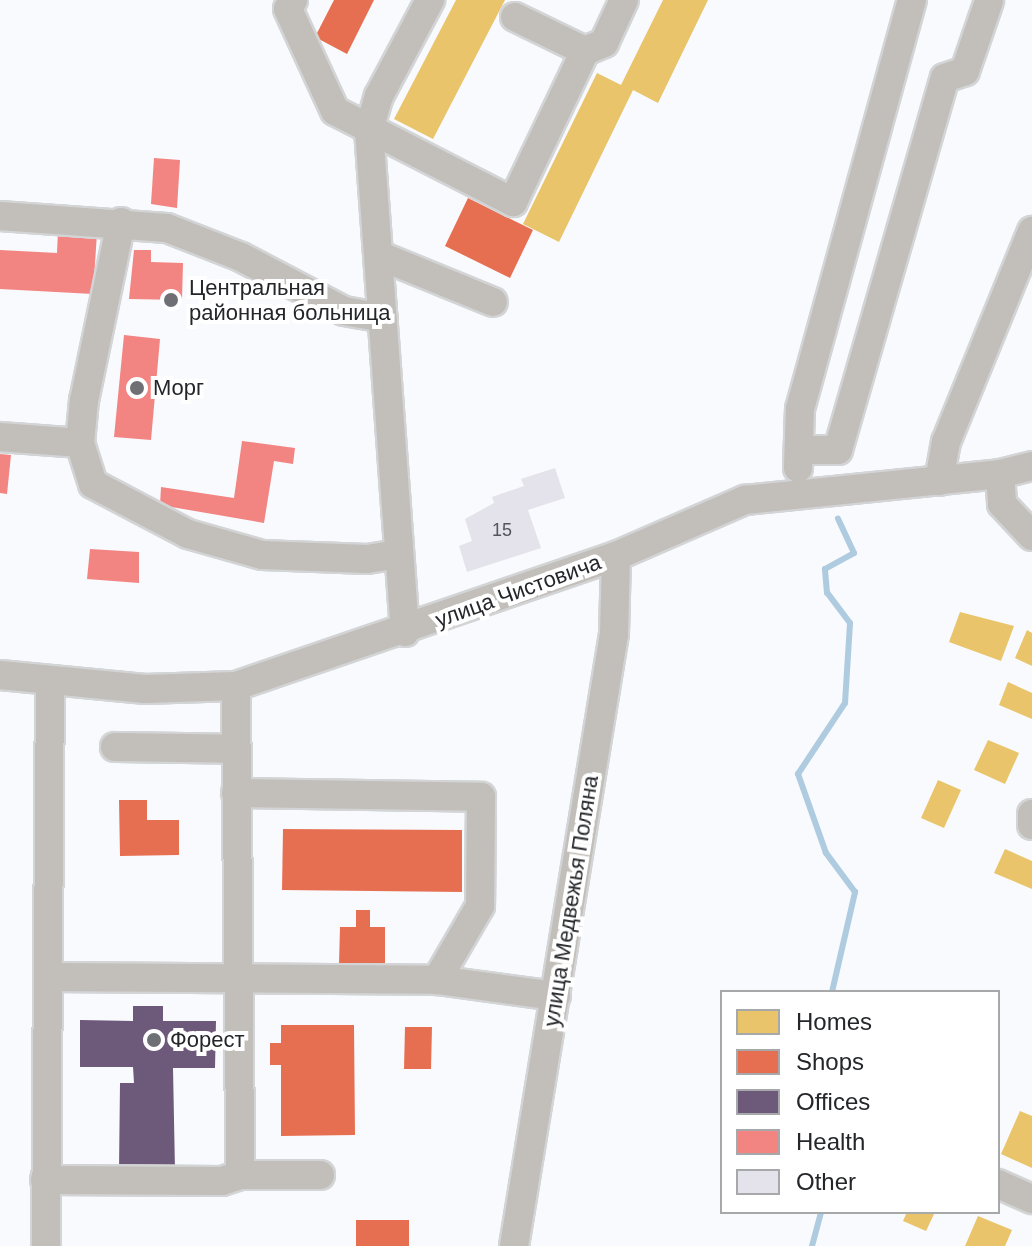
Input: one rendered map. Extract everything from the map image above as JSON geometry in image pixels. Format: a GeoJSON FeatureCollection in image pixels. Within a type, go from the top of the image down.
{"type":"FeatureCollection","features":[{"type":"Feature","properties":{"kind":"street"},"geometry":{"type":"LineString","coordinates":[[293,0],[288,9],[335,111],[513,202],[585,51],[604,43],[624,0]]}},
{"type":"Feature","properties":{"kind":"street"},"geometry":{"type":"LineString","coordinates":[[405,632],[397,554],[369,130],[379,96],[430,0]]}},
{"type":"Feature","properties":{"kind":"street"},"geometry":{"type":"LineString","coordinates":[[791,492],[802,450],[800,409],[912,0]]}},
{"type":"Feature","properties":{"kind":"street"},"geometry":{"type":"LineString","coordinates":[[802,450],[838,450],[945,78],[965,71],[989,1]]}},
{"type":"Feature","properties":{"kind":"street"},"geometry":{"type":"LineString","coordinates":[[515,17],[585,51]]}},
{"type":"Feature","properties":{"kind":"street"},"geometry":{"type":"LineString","coordinates":[[0,216],[121,222],[167,228],[241,257],[344,311],[382,318]]}},
{"type":"Feature","properties":{"kind":"street"},"geometry":{"type":"LineString","coordinates":[[121,222],[80,443],[93,484],[188,534],[262,555],[367,559],[397,554]]}},
{"type":"Feature","properties":{"kind":"street"},"geometry":{"type":"LineString","coordinates":[[939,481],[946,442],[1032,231]]}},
{"type":"Feature","properties":{"kind":"street"},"geometry":{"type":"LineString","coordinates":[[378,255],[493,302]]}},
{"type":"Feature","properties":{"kind":"street"},"geometry":{"type":"LineString","coordinates":[[0,437],[80,443]]}},
{"type":"Feature","properties":{"kind":"street","name":"улица Чистовича"},"geometry":{"type":"LineString","coordinates":[[0,675],[145,689],[236,686],[405,632],[616,556],[691,519],[745,500],[791,492],[1000,474],[1032,466]]}},
{"type":"Feature","properties":{"kind":"street"},"geometry":{"type":"LineString","coordinates":[[1000,474],[1002,504],[1032,536]]}},
{"type":"Feature","properties":{"kind":"street","name":"улица Медвежья Поляна"},"geometry":{"type":"LineString","coordinates":[[514,1246],[614,634],[616,556]]}},
{"type":"Feature","properties":{"kind":"street"},"geometry":{"type":"LineString","coordinates":[[46,1246],[50,680]]}},
{"type":"Feature","properties":{"kind":"street"},"geometry":{"type":"LineString","coordinates":[[236,686],[235,979],[240,1175]]}},
{"type":"Feature","properties":{"kind":"street"},"geometry":{"type":"LineString","coordinates":[[115,747],[236,749]]}},
{"type":"Feature","properties":{"kind":"street"},"geometry":{"type":"LineString","coordinates":[[236,793],[481,797],[480,906],[437,980]]}},
{"type":"Feature","properties":{"kind":"street"},"geometry":{"type":"LineString","coordinates":[[1032,814],[1032,825]]}},
{"type":"Feature","properties":{"kind":"street"},"geometry":{"type":"LineString","coordinates":[[48,977],[437,980],[556,996]]}},
{"type":"Feature","properties":{"kind":"street"},"geometry":{"type":"LineString","coordinates":[[45,1180],[222,1181],[240,1175],[320,1175]]}},
{"type":"Feature","properties":{"kind":"street"},"geometry":{"type":"LineString","coordinates":[[1000,1185],[1032,1199]]}},
{"type":"Feature","properties":{"kind":"building: Homes"},"geometry":{"type":"Polygon","coordinates":[[[456,0],[505,0],[433,139],[394,119],[456,0]]]}},
{"type":"Feature","properties":{"kind":"building: Homes"},"geometry":{"type":"Polygon","coordinates":[[[663,0],[708,0],[658,103],[633,90],[559,242],[523,224],[597,73],[621,85],[663,0]]]}},
{"type":"Feature","properties":{"kind":"building: Homes"},"geometry":{"type":"Polygon","coordinates":[[[960,612],[1014,626],[1001,661],[949,642],[960,612]]]}},
{"type":"Feature","properties":{"kind":"building: Homes"},"geometry":{"type":"Polygon","coordinates":[[[1027,630],[1032,633],[1032,666],[1015,658],[1027,630]]]}},
{"type":"Feature","properties":{"kind":"building: Homes"},"geometry":{"type":"Polygon","coordinates":[[[1008,682],[1032,693],[1032,719],[999,705],[1008,682]]]}},
{"type":"Feature","properties":{"kind":"building: Homes"},"geometry":{"type":"Polygon","coordinates":[[[988,740],[1019,753],[1005,784],[974,770],[988,740]]]}},
{"type":"Feature","properties":{"kind":"building: Homes"},"geometry":{"type":"Polygon","coordinates":[[[938,780],[961,790],[944,828],[921,818],[938,780]]]}},
{"type":"Feature","properties":{"kind":"building: Homes"},"geometry":{"type":"Polygon","coordinates":[[[1005,849],[1032,861],[1032,889],[994,873],[1005,849]]]}},
{"type":"Feature","properties":{"kind":"building: Homes"},"geometry":{"type":"Polygon","coordinates":[[[1020,1111],[1032,1116],[1032,1168],[1001,1154],[1020,1111]]]}},
{"type":"Feature","properties":{"kind":"building: Homes"},"geometry":{"type":"Polygon","coordinates":[[[906,1214],[934,1214],[926,1231],[903,1221],[906,1214]]]}},
{"type":"Feature","properties":{"kind":"building: Homes"},"geometry":{"type":"Polygon","coordinates":[[[978,1216],[1012,1230],[1005,1246],[965,1246],[978,1216]]]}},
{"type":"Feature","properties":{"kind":"building: Shops"},"geometry":{"type":"Polygon","coordinates":[[[334,0],[374,0],[347,54],[315,37],[334,0]]]}},
{"type":"Feature","properties":{"kind":"building: Shops"},"geometry":{"type":"Polygon","coordinates":[[[468,198],[533,230],[510,278],[445,246],[468,198]]]}},
{"type":"Feature","properties":{"kind":"building: Shops"},"geometry":{"type":"Polygon","coordinates":[[[119,800],[147,800],[147,820],[179,820],[179,855],[120,856],[119,800]]]}},
{"type":"Feature","properties":{"kind":"building: Shops"},"geometry":{"type":"Polygon","coordinates":[[[283,829],[462,830],[462,892],[282,890],[283,829]]]}},
{"type":"Feature","properties":{"kind":"building: Shops"},"geometry":{"type":"Polygon","coordinates":[[[356,910],[370,910],[370,927],[385,927],[385,964],[339,964],[340,927],[356,927],[356,910]]]}},
{"type":"Feature","properties":{"kind":"building: Shops"},"geometry":{"type":"Polygon","coordinates":[[[281,1025],[354,1025],[355,1135],[281,1136],[281,1065],[270,1065],[270,1043],[281,1043],[281,1025]]]}},
{"type":"Feature","properties":{"kind":"building: Shops"},"geometry":{"type":"Polygon","coordinates":[[[405,1027],[432,1027],[431,1069],[404,1069],[405,1027]]]}},
{"type":"Feature","properties":{"kind":"building: Shops"},"geometry":{"type":"Polygon","coordinates":[[[356,1220],[409,1220],[409,1246],[356,1246],[356,1220]]]}},
{"type":"Feature","properties":{"kind":"building: Offices"},"geometry":{"type":"Polygon","coordinates":[[[133,1006],[163,1006],[163,1021],[216,1021],[215,1068],[173,1068],[175,1171],[119,1170],[120,1083],[134,1083],[133,1067],[80,1067],[80,1020],[133,1021],[133,1006]]]}},
{"type":"Feature","properties":{"kind":"building: Health"},"geometry":{"type":"Polygon","coordinates":[[[154,158],[180,160],[177,208],[151,204],[154,158]]]}},
{"type":"Feature","properties":{"kind":"building: Health"},"geometry":{"type":"Polygon","coordinates":[[[58,231],[97,233],[93,294],[0,289],[0,250],[57,253],[58,231]]]}},
{"type":"Feature","properties":{"kind":"building: Health"},"geometry":{"type":"Polygon","coordinates":[[[134,250],[151,250],[151,262],[183,263],[182,300],[129,299],[134,250]]]}},
{"type":"Feature","properties":{"kind":"building: Health","name":"Морг"},"geometry":{"type":"Polygon","coordinates":[[[124,335],[160,339],[151,440],[114,437],[124,335]]]}},
{"type":"Feature","properties":{"kind":"building: Health"},"geometry":{"type":"Polygon","coordinates":[[[242,441],[295,448],[293,464],[274,461],[264,523],[160,505],[161,487],[234,498],[242,441]]]}},
{"type":"Feature","properties":{"kind":"building: Health"},"geometry":{"type":"Polygon","coordinates":[[[0,454],[11,455],[7,494],[0,493],[0,454]]]}},
{"type":"Feature","properties":{"kind":"building: Health"},"geometry":{"type":"Polygon","coordinates":[[[90,549],[139,552],[139,583],[87,579],[90,549]]]}},
{"type":"Feature","properties":{"kind":"building: Other"},"geometry":{"type":"Polygon","coordinates":[[[555,468],[565,498],[528,510],[541,548],[467,572],[459,546],[472,541],[465,519],[494,503],[492,497],[524,486],[521,479],[555,468]]]}},
{"type":"Feature","properties":{"kind":"waterway"},"geometry":{"type":"LineString","coordinates":[[832,990],[855,892],[826,853],[798,774],[845,703],[850,623],[827,593],[825,569],[854,553],[838,519]]}},
{"type":"Feature","properties":{"kind":"waterway"},"geometry":{"type":"LineString","coordinates":[[812,1246],[820,1214]]}},
{"type":"Feature","properties":{"kind":"place","name":"Центральная районная больница"},"geometry":{"type":"Point","coordinates":[171,300]}},
{"type":"Feature","properties":{"kind":"place","name":"Морг"},"geometry":{"type":"Point","coordinates":[137,388]}},
{"type":"Feature","properties":{"kind":"place","name":"Форест"},"geometry":{"type":"Point","coordinates":[154,1040]}}]}
